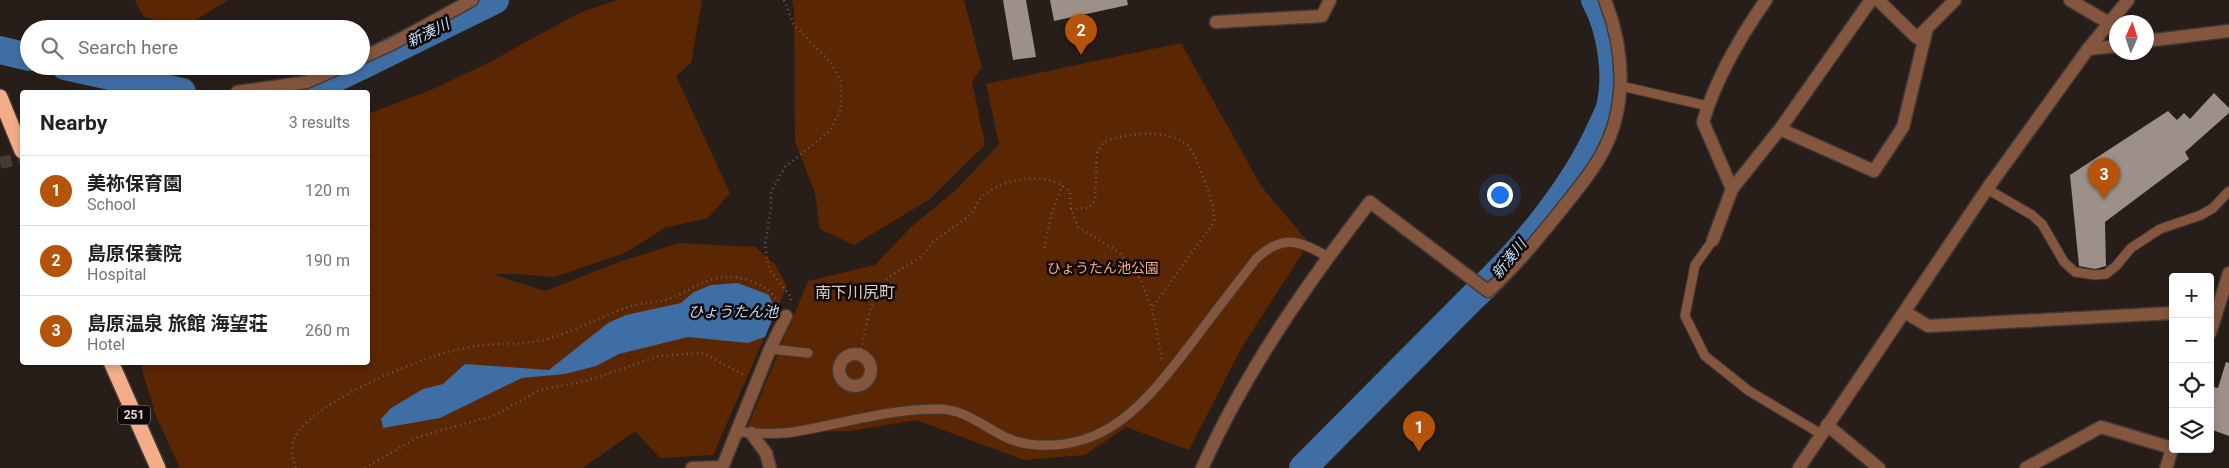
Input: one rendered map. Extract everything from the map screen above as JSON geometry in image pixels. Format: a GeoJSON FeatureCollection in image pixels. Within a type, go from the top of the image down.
{"type":"FeatureCollection","features":[{"type":"Feature","properties":{"kind":"highway"},"geometry":{"type":"LineString","coordinates":[[0,97],[20,146]]}},
{"type":"Feature","properties":{"kind":"highway","name":"251"},"geometry":{"type":"LineString","coordinates":[[112,365],[158,468]]}},
{"type":"Feature","properties":{"kind":"street"},"geometry":{"type":"LineString","coordinates":[[370,54],[392,44],[472,0]]}},
{"type":"Feature","properties":{"kind":"street"},"geometry":{"type":"LineString","coordinates":[[1216,22],[1322,16],[1330,0]]}},
{"type":"Feature","properties":{"kind":"street"},"geometry":{"type":"LineString","coordinates":[[1202,468],[1240,394],[1273,337],[1328,256],[1370,202],[1485,289],[1509,272],[1535,242],[1600,157],[1612,131],[1619,108],[1621,86],[1620,50],[1605,0]]}},
{"type":"Feature","properties":{"kind":"street"},"geometry":{"type":"LineString","coordinates":[[1732,189],[1703,122],[1708,106],[1746,30],[1766,0]]}},
{"type":"Feature","properties":{"kind":"street"},"geometry":{"type":"LineString","coordinates":[[1713,240],[1732,189],[1780,129],[1871,0]]}},
{"type":"Feature","properties":{"kind":"street"},"geometry":{"type":"LineString","coordinates":[[1878,0],[1917,38],[1955,0]]}},
{"type":"Feature","properties":{"kind":"street"},"geometry":{"type":"LineString","coordinates":[[1799,468],[1987,189],[2088,49],[2109,23],[2070,0]]}},
{"type":"Feature","properties":{"kind":"street"},"geometry":{"type":"LineString","coordinates":[[2116,15],[2128,0]]}},
{"type":"Feature","properties":{"kind":"street"},"geometry":{"type":"LineString","coordinates":[[1780,129],[1874,171],[1903,128],[1927,28]]}},
{"type":"Feature","properties":{"kind":"street"},"geometry":{"type":"LineString","coordinates":[[2154,40],[2229,31]]}},
{"type":"Feature","properties":{"kind":"street"},"geometry":{"type":"LineString","coordinates":[[2088,49],[2109,47]]}},
{"type":"Feature","properties":{"kind":"street"},"geometry":{"type":"LineString","coordinates":[[251,90],[308,82],[323,75]]}},
{"type":"Feature","properties":{"kind":"street"},"geometry":{"type":"LineString","coordinates":[[2214,324],[2229,274]]}},
{"type":"Feature","properties":{"kind":"street"},"geometry":{"type":"LineString","coordinates":[[1905,312],[1928,326],[2169,313]]}},
{"type":"Feature","properties":{"kind":"street"},"geometry":{"type":"LineString","coordinates":[[692,468],[722,467],[770,349],[786,316]]}},
{"type":"Feature","properties":{"kind":"street"},"geometry":{"type":"LineString","coordinates":[[2026,468],[2102,427],[2169,446]]}},
{"type":"Feature","properties":{"kind":"street"},"geometry":{"type":"LineString","coordinates":[[1824,430],[1879,468]]}},
{"type":"Feature","properties":{"kind":"street"},"geometry":{"type":"LineString","coordinates":[[750,433],[766,453],[770,468]]}},
{"type":"Feature","properties":{"kind":"street"},"geometry":{"type":"LineString","coordinates":[[2166,468],[2170,453]]}},
{"type":"Feature","properties":{"kind":"lane"},"geometry":{"type":"LineString","coordinates":[[1621,86],[1708,106]]}},
{"type":"Feature","properties":{"kind":"lane"},"geometry":{"type":"LineString","coordinates":[[1987,189],[2032,215],[2042,224],[2064,262],[2074,272],[2095,275],[2106,274],[2116,266],[2131,248],[2160,229],[2201,215],[2213,208],[2229,191]]}},
{"type":"Feature","properties":{"kind":"lane"},"geometry":{"type":"LineString","coordinates":[[1713,240],[1695,265],[1685,316],[1706,356],[1749,391],[1824,430]]}},
{"type":"Feature","properties":{"kind":"lane"},"geometry":{"type":"LineString","coordinates":[[736,432],[792,432],[876,415],[912,410],[941,409],[970,415],[1004,438],[1027,444],[1057,446],[1078,442],[1103,432],[1129,416],[1150,395],[1256,259],[1266,249],[1283,242],[1300,242],[1328,256]]}},
{"type":"Feature","properties":{"kind":"lane"},"geometry":{"type":"LineString","coordinates":[[770,349],[808,353]]}},
{"type":"Feature","properties":{"kind":"path"},"geometry":{"type":"LineString","coordinates":[[784,0],[794,25],[832,64],[841,82],[840,110],[831,130],[784,167],[771,192],[771,206],[765,246],[769,269],[791,297],[786,316]]}},
{"type":"Feature","properties":{"kind":"path"},"geometry":{"type":"LineString","coordinates":[[1071,209],[1088,208],[1094,202],[1097,152],[1104,142],[1130,136],[1152,134],[1171,137],[1187,145],[1195,157],[1206,185],[1215,211],[1214,222],[1152,308]]}},
{"type":"Feature","properties":{"kind":"path"},"geometry":{"type":"LineString","coordinates":[[860,354],[876,294],[882,285],[925,254],[932,244],[972,213],[981,198],[991,190],[1033,178],[1045,178],[1062,185],[1070,192],[1071,209],[1078,227],[1120,253],[1141,280],[1152,308],[1164,377]]}},
{"type":"Feature","properties":{"kind":"path"},"geometry":{"type":"LineString","coordinates":[[1044,248],[1051,216],[1062,185]]}},
{"type":"Feature","properties":{"kind":"path"},"geometry":{"type":"LineString","coordinates":[[296,468],[292,450],[296,436],[326,408],[399,370],[442,353],[469,347],[532,343],[550,338],[629,307],[668,299],[709,279],[730,276],[747,280],[768,289],[786,316]]}},
{"type":"Feature","properties":{"kind":"path"},"geometry":{"type":"LineString","coordinates":[[1313,468],[1485,289]]}},
{"type":"Feature","properties":{"kind":"path"},"geometry":{"type":"LineString","coordinates":[[365,468],[418,436],[493,416],[540,390],[586,381],[659,356],[704,353],[757,382]]}},
{"type":"Feature","properties":{"kind":"green space"},"geometry":{"type":"Polygon","coordinates":[[[135,0],[228,0],[196,20],[155,20],[143,16],[135,0]]]}},
{"type":"Feature","properties":{"kind":"green space"},"geometry":{"type":"Polygon","coordinates":[[[617,0],[702,0],[691,63],[676,76],[730,193],[708,218],[664,228],[627,252],[555,277],[492,274],[545,291],[619,262],[679,243],[755,247],[775,264],[787,286],[713,455],[660,458],[635,431],[583,468],[180,468],[156,416],[141,365],[370,365],[370,113],[431,90],[488,63],[579,13],[617,0]]]}},
{"type":"Feature","properties":{"kind":"green space"},"geometry":{"type":"Polygon","coordinates":[[[792,0],[964,0],[982,68],[972,81],[985,145],[930,199],[854,245],[820,229],[815,193],[795,141],[794,11],[792,0]]]}},
{"type":"Feature","properties":{"kind":"green space","name":"ひょうたん池公園"},"geometry":{"type":"Polygon","coordinates":[[[1181,43],[1261,186],[1309,243],[1242,347],[1189,450],[1126,427],[1085,455],[1024,460],[916,420],[850,431],[745,433],[808,281],[875,265],[911,227],[956,190],[999,144],[986,84],[1181,43]]]}},
{"type":"Feature","properties":{"kind":"water","name":"ひょうたん池"},"geometry":{"type":"Polygon","coordinates":[[[738,283],[769,295],[776,311],[765,337],[748,343],[688,337],[619,354],[596,366],[565,374],[522,378],[440,418],[383,428],[381,419],[391,408],[423,389],[443,384],[465,364],[549,370],[608,323],[626,315],[681,303],[694,292],[711,285],[738,283]]]}},
{"type":"Feature","properties":{"kind":"building"},"geometry":{"type":"Polygon","coordinates":[[[1003,0],[1026,0],[1036,57],[1013,60],[1003,0]]]}},
{"type":"Feature","properties":{"kind":"building"},"geometry":{"type":"Polygon","coordinates":[[[1050,0],[1127,0],[1128,5],[1054,21],[1050,0]]]}},
{"type":"Feature","properties":{"kind":"building"},"geometry":{"type":"Polygon","coordinates":[[[2214,93],[2229,108],[2229,113],[2185,152],[2189,159],[2105,222],[2106,266],[2095,269],[2079,266],[2070,175],[2168,111],[2177,120],[2184,113],[2190,119],[2214,93]]]}},
{"type":"Feature","properties":{"kind":"building"},"geometry":{"type":"Polygon","coordinates":[[[2226,362],[2229,363],[2229,436],[2214,430],[2214,387],[2218,388],[2226,362]]]}},
{"type":"Feature","properties":{"kind":"waterway","name":"新湊川"},"geometry":{"type":"LineString","coordinates":[[370,62],[495,0]]}},
{"type":"Feature","properties":{"kind":"waterway","name":"新湊川"},"geometry":{"type":"LineString","coordinates":[[1303,468],[1508,262],[1544,220],[1576,174],[1590,151],[1607,115],[1612,94],[1612,52],[1605,24],[1595,0]]}},
{"type":"Feature","properties":{"kind":"waterway","name":"新湊川"},"geometry":{"type":"LineString","coordinates":[[0,50],[20,55]]}},
{"type":"Feature","properties":{"kind":"waterway","name":"新湊川"},"geometry":{"type":"LineString","coordinates":[[106,75],[173,90]]}},
{"type":"Feature","properties":{"kind":"waterway","name":"新湊川"},"geometry":{"type":"LineString","coordinates":[[311,90],[342,75]]}},
{"type":"Feature","properties":{"kind":"tunnel"},"geometry":{"type":"LineString","coordinates":[[0,163],[20,158]]}},
{"type":"Feature","properties":{"kind":"place","name":"島原保養院"},"geometry":{"type":"Point","coordinates":[1081,55]}},
{"type":"Feature","properties":{"kind":"place","name":"島原温泉 旅館 海望荘"},"geometry":{"type":"Point","coordinates":[2104,199]}},
{"type":"Feature","properties":{"kind":"place","name":"美祢保育園"},"geometry":{"type":"Point","coordinates":[1419,452]}},
{"type":"Feature","properties":{"kind":"district","name":"南下川尻町"},"geometry":{"type":"Point","coordinates":[855,292]}}]}
